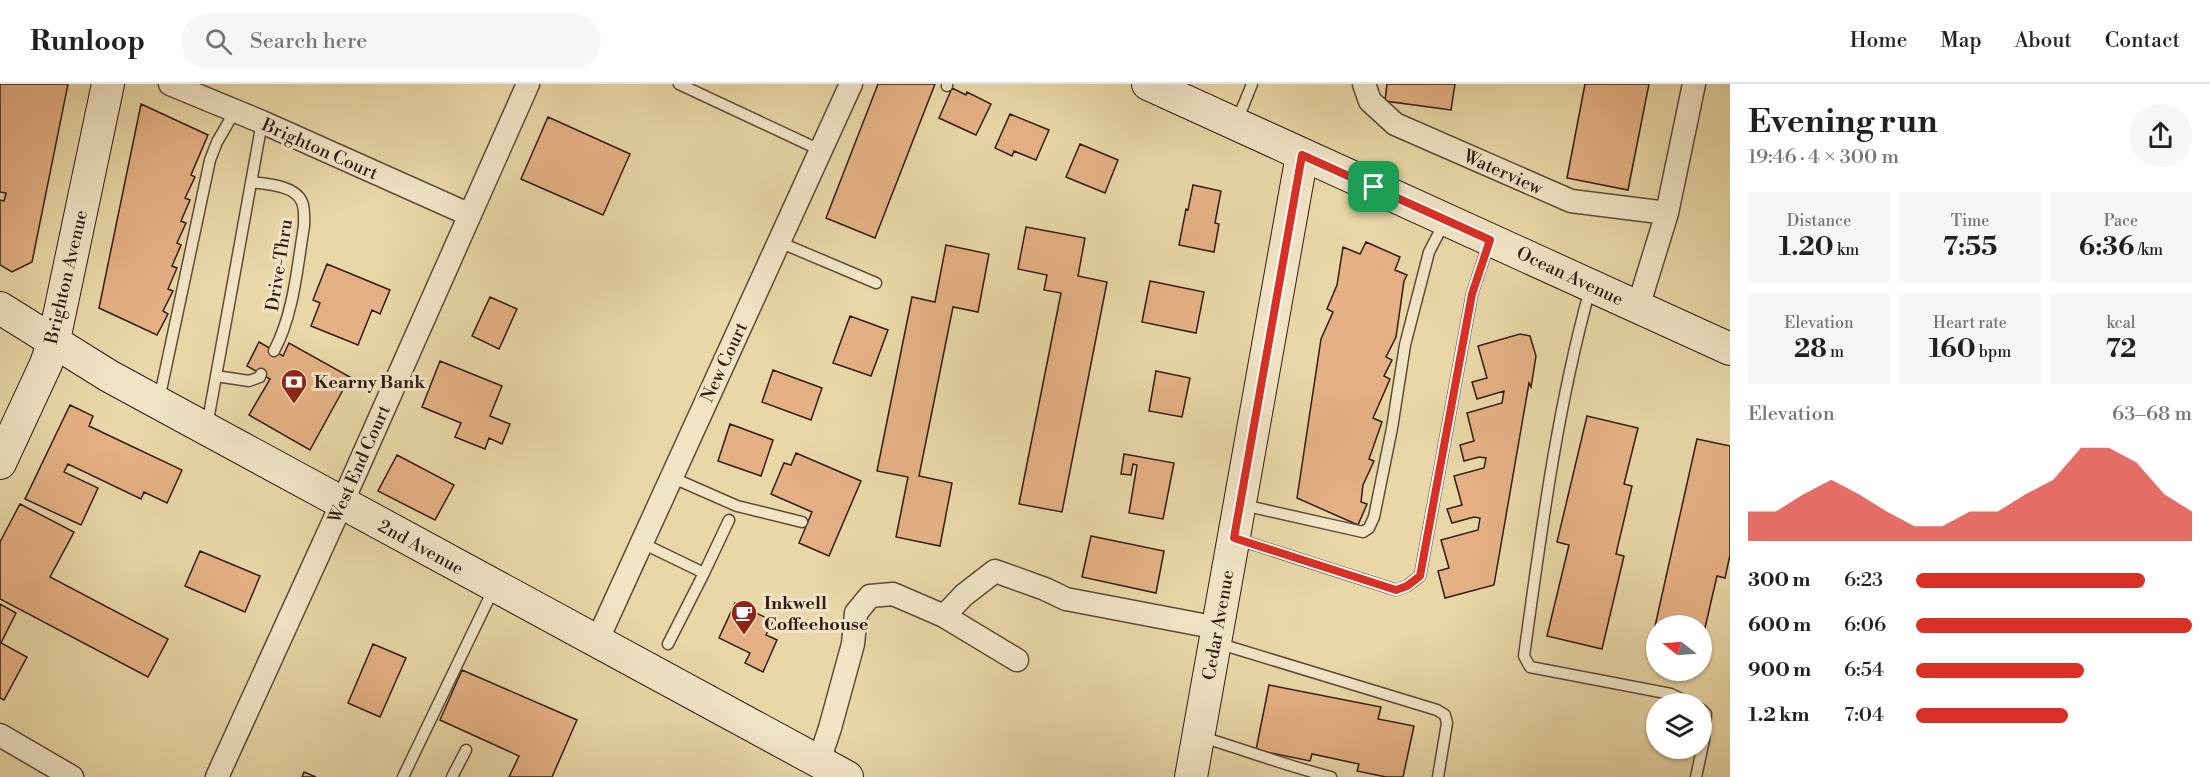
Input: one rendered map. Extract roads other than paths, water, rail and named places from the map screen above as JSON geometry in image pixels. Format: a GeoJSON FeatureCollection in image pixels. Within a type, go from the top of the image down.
{"type":"FeatureCollection","features":[{"type":"Feature","properties":{"kind":"street","name":"Brighton Avenue"},"geometry":{"type":"LineString","coordinates":[[0,463],[46,364],[54,340],[108,84]]}},
{"type":"Feature","properties":{"kind":"street","name":"Brighton Court"},"geometry":{"type":"LineString","coordinates":[[170,84],[262,122],[470,215]]}},
{"type":"Feature","properties":{"kind":"street","name":"West End Court"},"geometry":{"type":"LineString","coordinates":[[217,777],[342,503],[528,84]]}},
{"type":"Feature","properties":{"kind":"street","name":"New Court"},"geometry":{"type":"LineString","coordinates":[[597,641],[851,84]]}},
{"type":"Feature","properties":{"kind":"street","name":"Ocean Avenue"},"geometry":{"type":"LineString","coordinates":[[1148,84],[1730,349]]}},
{"type":"Feature","properties":{"kind":"street","name":"Waterview"},"geometry":{"type":"LineString","coordinates":[[1364,84],[1370,101],[1395,124],[1571,201],[1667,213]]}},
{"type":"Feature","properties":{"kind":"street"},"geometry":{"type":"LineString","coordinates":[[1638,307],[1667,213],[1694,84]]}},
{"type":"Feature","properties":{"kind":"street","name":"Cedar Avenue"},"geometry":{"type":"LineString","coordinates":[[1191,777],[1302,155]]}},
{"type":"Feature","properties":{"kind":"street","name":"2nd Avenue"},"geometry":{"type":"LineString","coordinates":[[0,308],[109,376],[847,777]]}},
{"type":"Feature","properties":{"kind":"street"},"geometry":{"type":"LineString","coordinates":[[944,616],[964,595],[995,571],[1066,599],[1216,636]]}},
{"type":"Feature","properties":{"kind":"street"},"geometry":{"type":"LineString","coordinates":[[819,761],[853,644],[856,613],[870,596],[893,594],[944,616],[1017,660]]}},
{"type":"Feature","properties":{"kind":"street"},"geometry":{"type":"LineString","coordinates":[[0,735],[72,777]]}},
{"type":"Feature","properties":{"kind":"lane"},"geometry":{"type":"LineString","coordinates":[[679,84],[820,150]]}},
{"type":"Feature","properties":{"kind":"lane"},"geometry":{"type":"LineString","coordinates":[[1236,124],[1252,84]]}},
{"type":"Feature","properties":{"kind":"lane"},"geometry":{"type":"LineString","coordinates":[[158,403],[210,160],[217,142],[235,111]]}},
{"type":"Feature","properties":{"kind":"lane"},"geometry":{"type":"LineString","coordinates":[[206,429],[262,122]]}},
{"type":"Feature","properties":{"kind":"lane","name":"Drive-Thru"},"geometry":{"type":"LineString","coordinates":[[251,182],[287,189],[297,195],[302,202],[303,226],[290,308],[284,330],[274,351]]}},
{"type":"Feature","properties":{"kind":"lane"},"geometry":{"type":"LineString","coordinates":[[1240,504],[1363,532],[1369,528],[1374,517],[1392,428],[1405,345],[1429,252],[1446,220]]}},
{"type":"Feature","properties":{"kind":"lane"},"geometry":{"type":"LineString","coordinates":[[1234,538],[1396,590],[1407,586],[1420,576],[1472,294],[1490,240]]}},
{"type":"Feature","properties":{"kind":"lane"},"geometry":{"type":"LineString","coordinates":[[778,242],[876,283]]}},
{"type":"Feature","properties":{"kind":"lane"},"geometry":{"type":"LineString","coordinates":[[1591,286],[1562,412],[1524,656],[1530,667],[1666,693]]}},
{"type":"Feature","properties":{"kind":"lane"},"geometry":{"type":"LineString","coordinates":[[216,376],[249,381],[260,377],[261,374]]}},
{"type":"Feature","properties":{"kind":"lane"},"geometry":{"type":"LineString","coordinates":[[671,477],[737,506],[802,522]]}},
{"type":"Feature","properties":{"kind":"lane"},"geometry":{"type":"LineString","coordinates":[[668,644],[729,520]]}},
{"type":"Feature","properties":{"kind":"lane"},"geometry":{"type":"LineString","coordinates":[[642,543],[704,573]]}},
{"type":"Feature","properties":{"kind":"lane"},"geometry":{"type":"LineString","coordinates":[[403,777],[495,587]]}},
{"type":"Feature","properties":{"kind":"lane"},"geometry":{"type":"LineString","coordinates":[[1216,636],[1437,710],[1445,715],[1447,723],[1438,777]]}},
{"type":"Feature","properties":{"kind":"lane"},"geometry":{"type":"LineString","coordinates":[[1198,736],[1240,748],[1272,761],[1331,777]]}},
{"type":"Feature","properties":{"kind":"lane"},"geometry":{"type":"LineString","coordinates":[[452,777],[466,750]]}},
{"type":"Feature","properties":{"kind":"lane"},"geometry":{"type":"LineString","coordinates":[[1696,777],[1699,759]]}},
{"type":"Feature","properties":{"kind":"place","name":"Kearny Bank"},"geometry":{"type":"Point","coordinates":[294,405]}},
{"type":"Feature","properties":{"kind":"place","name":"Inkwell Coffeehouse"},"geometry":{"type":"Point","coordinates":[744,636]}}]}
